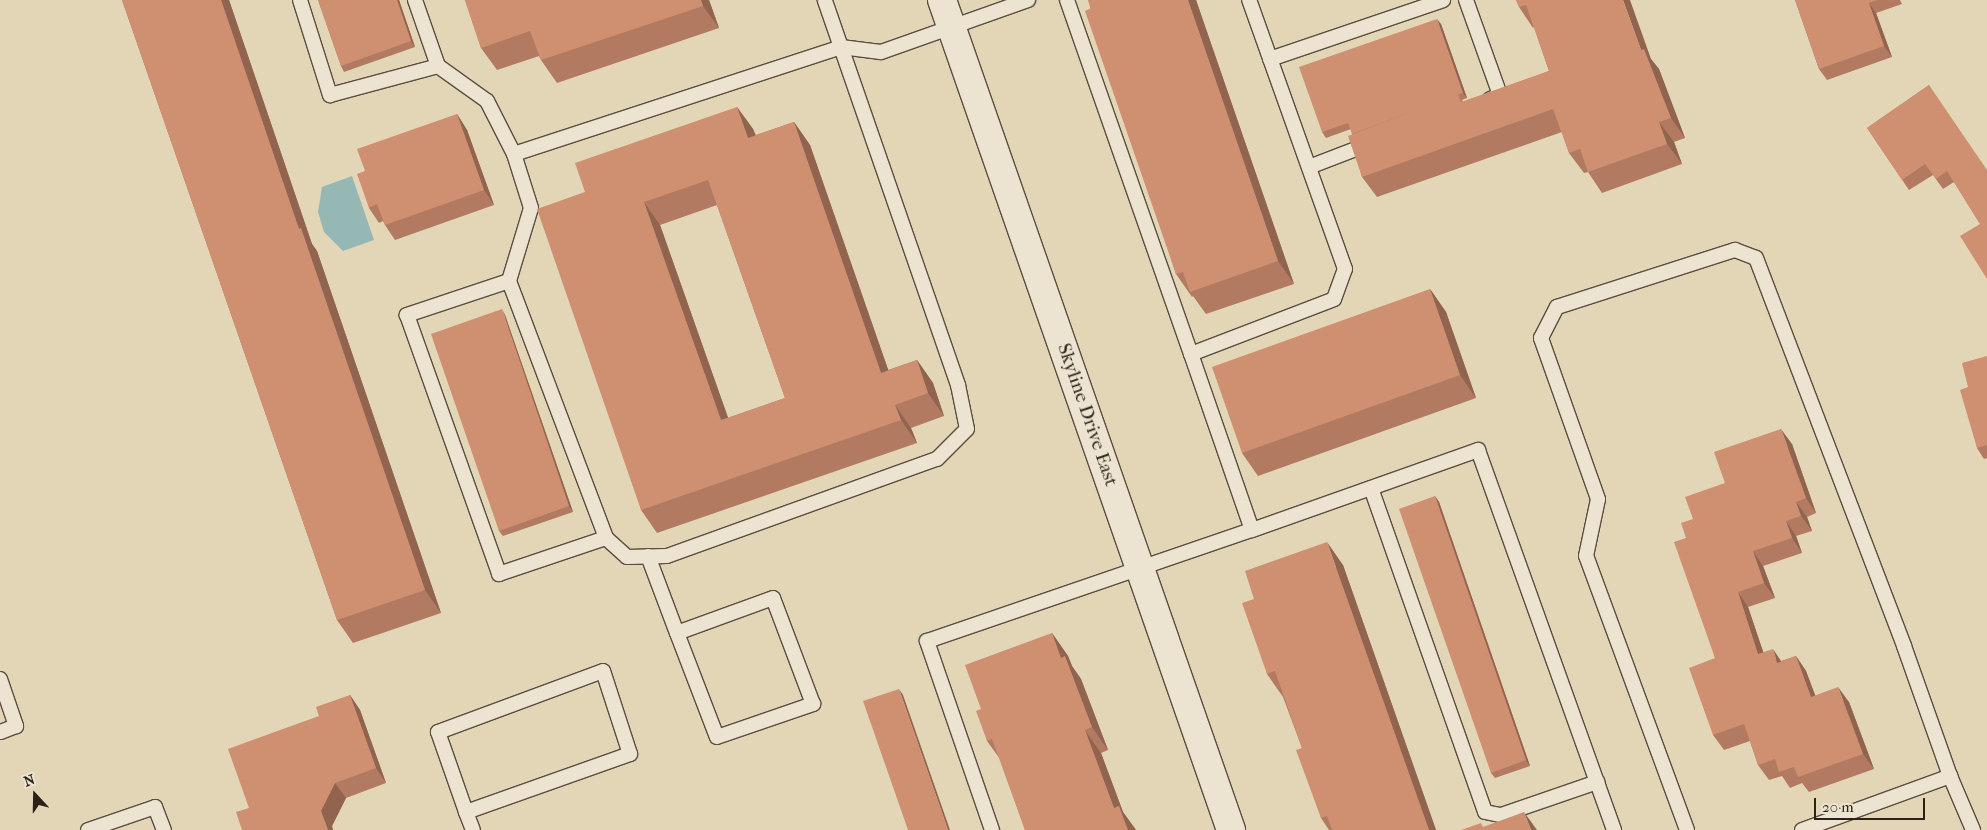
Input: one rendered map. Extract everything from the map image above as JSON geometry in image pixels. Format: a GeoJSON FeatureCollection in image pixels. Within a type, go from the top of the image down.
{"type":"FeatureCollection","features":[{"type":"Feature","properties":{"kind":"street","name":"Skyline Drive East"},"geometry":{"type":"LineString","coordinates":[[942,0],[1231,830]]}},
{"type":"Feature","properties":{"kind":"lane"},"geometry":{"type":"LineString","coordinates":[[300,0],[330,95],[438,66]]}},
{"type":"Feature","properties":{"kind":"lane"},"geometry":{"type":"LineString","coordinates":[[415,0],[438,66],[487,101],[514,154],[531,208],[509,280],[606,538],[627,557],[667,556],[937,459],[967,429],[958,385],[825,0]]}},
{"type":"Feature","properties":{"kind":"lane"},"geometry":{"type":"LineString","coordinates":[[514,154],[841,47],[881,52],[1028,0]]}},
{"type":"Feature","properties":{"kind":"lane"},"geometry":{"type":"LineString","coordinates":[[1067,0],[1252,530]]}},
{"type":"Feature","properties":{"kind":"lane"},"geometry":{"type":"LineString","coordinates":[[1191,354],[1334,299],[1345,268],[1249,0]]}},
{"type":"Feature","properties":{"kind":"lane"},"geometry":{"type":"LineString","coordinates":[[1270,58],[1443,0]]}},
{"type":"Feature","properties":{"kind":"lane"},"geometry":{"type":"LineString","coordinates":[[1466,0],[1500,95],[1473,106]]}},
{"type":"Feature","properties":{"kind":"lane"},"geometry":{"type":"LineString","coordinates":[[1309,167],[1382,140]]}},
{"type":"Feature","properties":{"kind":"lane"},"geometry":{"type":"LineString","coordinates":[[1687,830],[1586,556],[1598,499],[1542,338],[1557,306],[1735,250],[1756,258],[1904,646],[1950,776],[1973,830]]}},
{"type":"Feature","properties":{"kind":"lane"},"geometry":{"type":"LineString","coordinates":[[509,280],[407,315],[500,574],[606,538]]}},
{"type":"Feature","properties":{"kind":"lane"},"geometry":{"type":"LineString","coordinates":[[992,830],[927,641],[1140,569],[1478,450],[1614,830]]}},
{"type":"Feature","properties":{"kind":"lane"},"geometry":{"type":"LineString","coordinates":[[1371,488],[1485,812],[1501,815],[1597,782]]}},
{"type":"Feature","properties":{"kind":"lane"},"geometry":{"type":"LineString","coordinates":[[648,556],[677,633],[717,737],[814,704],[773,598],[677,633]]}},
{"type":"Feature","properties":{"kind":"lane"},"geometry":{"type":"LineString","coordinates":[[466,812],[630,754],[603,672],[438,732],[466,812],[473,830]]}},
{"type":"Feature","properties":{"kind":"lane"},"geometry":{"type":"LineString","coordinates":[[0,678],[16,726],[0,732]]}},
{"type":"Feature","properties":{"kind":"lane"},"geometry":{"type":"LineString","coordinates":[[1802,830],[1950,776]]}},
{"type":"Feature","properties":{"kind":"lane"},"geometry":{"type":"LineString","coordinates":[[88,830],[155,807],[164,830]]}},
{"type":"Feature","properties":{"kind":"water"},"geometry":{"type":"Polygon","coordinates":[[[352,176],[374,240],[343,251],[324,232],[318,212],[322,187],[352,176]]]}},
{"type":"Feature","properties":{"kind":"building"},"geometry":{"type":"Polygon","coordinates":[[[122,0],[221,0],[425,590],[337,620],[122,0]]]}},
{"type":"Feature","properties":{"kind":"building"},"geometry":{"type":"Polygon","coordinates":[[[318,0],[397,0],[411,41],[341,66],[318,0]]]}},
{"type":"Feature","properties":{"kind":"building"},"geometry":{"type":"Polygon","coordinates":[[[465,0],[701,0],[703,6],[541,60],[530,31],[481,48],[465,0]]]}},
{"type":"Feature","properties":{"kind":"building"},"geometry":{"type":"Polygon","coordinates":[[[1088,0],[1188,0],[1278,261],[1190,292],[1183,272],[1176,274],[1085,11],[1091,8],[1088,0]]]}},
{"type":"Feature","properties":{"kind":"building"},"geometry":{"type":"Polygon","coordinates":[[[1516,0],[1623,0],[1641,50],[1644,49],[1671,118],[1659,122],[1667,144],[1588,172],[1580,149],[1569,153],[1553,109],[1362,177],[1348,136],[1458,94],[1461,102],[1549,71],[1526,5],[1519,7],[1516,0]]]}},
{"type":"Feature","properties":{"kind":"building"},"geometry":{"type":"Polygon","coordinates":[[[1795,0],[1877,0],[1869,3],[1884,46],[1819,69],[1795,0]]]}},
{"type":"Feature","properties":{"kind":"building"},"geometry":{"type":"Polygon","coordinates":[[[1437,19],[1463,93],[1352,134],[1348,123],[1322,132],[1299,67],[1437,19]]]}},
{"type":"Feature","properties":{"kind":"building"},"geometry":{"type":"Polygon","coordinates":[[[1929,85],[1987,170],[1987,279],[1960,236],[1980,224],[1947,171],[1936,179],[1925,164],[1902,180],[1867,128],[1929,85]]]}},
{"type":"Feature","properties":{"kind":"building"},"geometry":{"type":"Polygon","coordinates":[[[737,107],[748,138],[794,122],[881,373],[917,360],[928,393],[895,405],[901,420],[641,510],[537,209],[585,192],[575,163],[737,107]],[[708,180],[644,202],[721,420],[785,398],[708,180]]]}},
{"type":"Feature","properties":{"kind":"building"},"geometry":{"type":"Polygon","coordinates":[[[457,114],[484,190],[385,225],[377,204],[369,208],[357,174],[365,171],[357,149],[457,114]]]}},
{"type":"Feature","properties":{"kind":"building"},"geometry":{"type":"Polygon","coordinates":[[[1430,289],[1460,375],[1242,453],[1212,367],[1430,289]]]}},
{"type":"Feature","properties":{"kind":"building"},"geometry":{"type":"Polygon","coordinates":[[[502,309],[569,506],[499,531],[431,334],[502,309]]]}},
{"type":"Feature","properties":{"kind":"building"},"geometry":{"type":"Polygon","coordinates":[[[1987,356],[1987,445],[1977,448],[1960,390],[1968,387],[1962,363],[1987,356]]]}},
{"type":"Feature","properties":{"kind":"building"},"geometry":{"type":"Polygon","coordinates":[[[1781,429],[1806,498],[1796,502],[1801,516],[1786,521],[1792,538],[1753,551],[1764,583],[1738,592],[1758,654],[1773,649],[1777,663],[1796,656],[1811,697],[1838,687],[1863,754],[1798,777],[1794,767],[1779,772],[1775,759],[1758,765],[1744,724],[1713,735],[1689,668],[1715,658],[1674,542],[1686,538],[1681,523],[1693,519],[1685,497],[1725,483],[1714,452],[1781,429]]]}},
{"type":"Feature","properties":{"kind":"building"},"geometry":{"type":"Polygon","coordinates":[[[1435,496],[1526,760],[1491,773],[1399,509],[1435,496]]]}},
{"type":"Feature","properties":{"kind":"building"},"geometry":{"type":"Polygon","coordinates":[[[1327,542],[1429,830],[1332,830],[1327,816],[1321,818],[1296,750],[1302,748],[1275,671],[1267,674],[1242,603],[1254,599],[1245,571],[1327,542]]]}},
{"type":"Feature","properties":{"kind":"building"},"geometry":{"type":"Polygon","coordinates":[[[1052,633],[1061,658],[1065,656],[1092,727],[1085,730],[1114,808],[1119,806],[1128,830],[1025,830],[992,739],[987,741],[976,711],[981,709],[965,665],[1052,633]]]}},
{"type":"Feature","properties":{"kind":"building"},"geometry":{"type":"Polygon","coordinates":[[[899,689],[948,830],[908,830],[863,701],[899,689]]]}},
{"type":"Feature","properties":{"kind":"building"},"geometry":{"type":"Polygon","coordinates":[[[350,695],[376,768],[335,783],[321,811],[328,830],[242,830],[236,812],[249,808],[228,749],[319,716],[316,707],[350,695]]]}},
{"type":"Feature","properties":{"kind":"building"},"geometry":{"type":"Polygon","coordinates":[[[1524,812],[1531,830],[1461,830],[1481,823],[1483,827],[1524,812]]]}}]}
